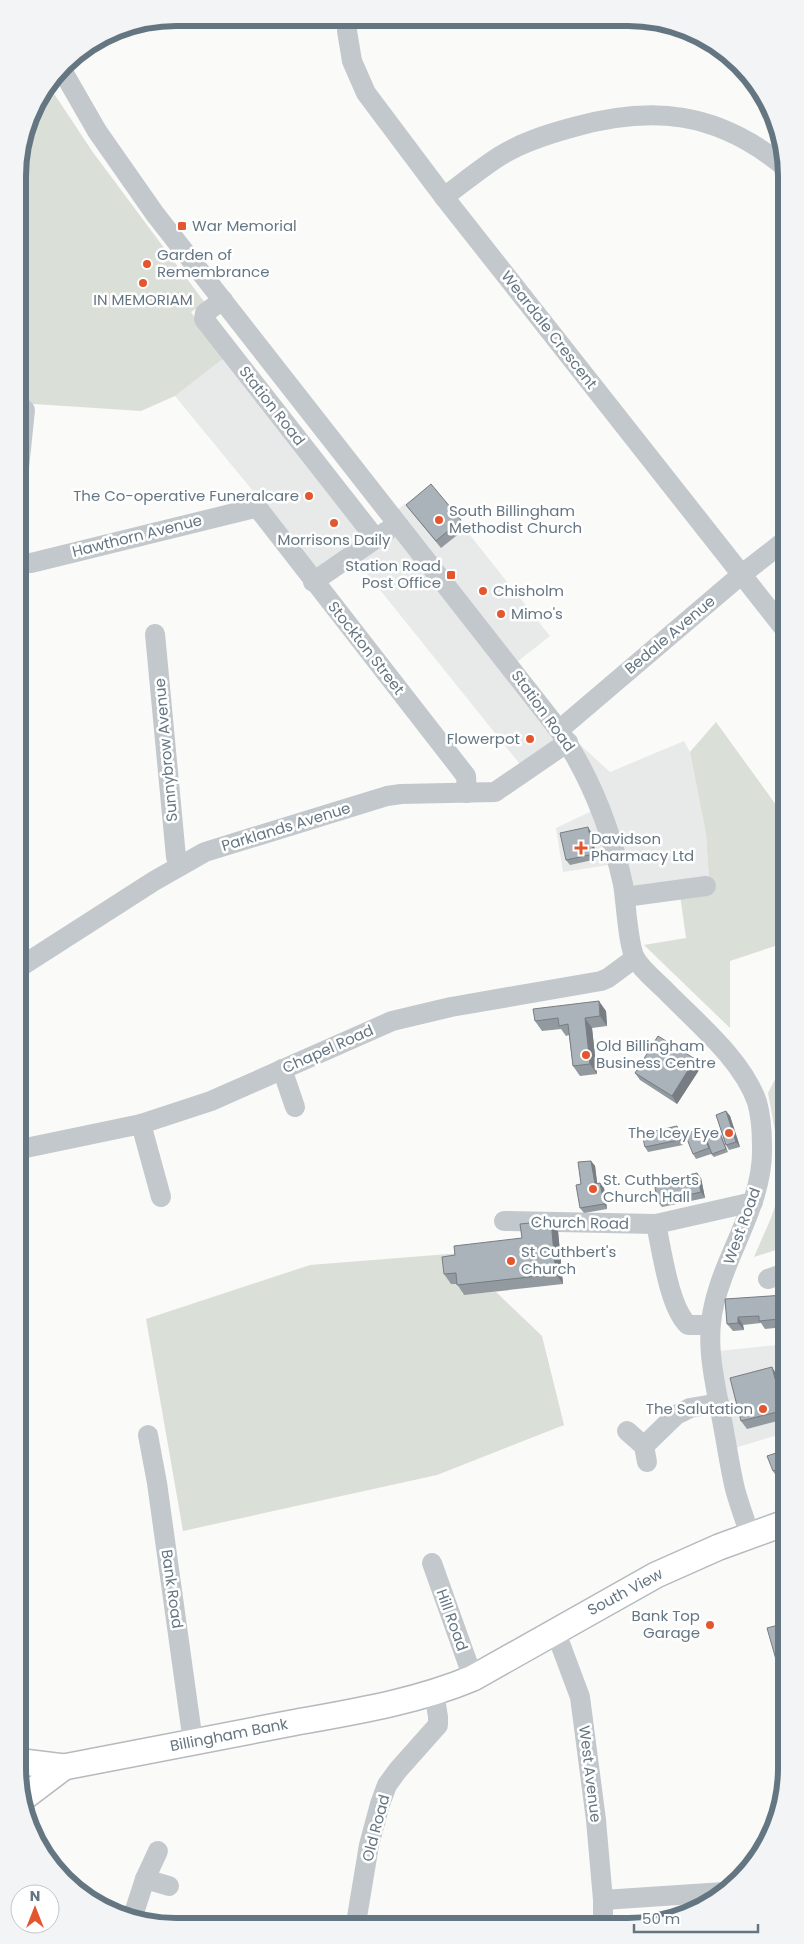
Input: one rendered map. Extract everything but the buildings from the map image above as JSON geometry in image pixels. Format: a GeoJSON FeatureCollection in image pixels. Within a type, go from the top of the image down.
{"type":"FeatureCollection","features":[{"type":"Feature","properties":{"kind":"main road","name":"South View"},"geometry":{"type":"LineString","coordinates":[[473,1678],[555,1630],[656,1575],[777,1525]]}},
{"type":"Feature","properties":{"kind":"main road","name":"Billingham Bank"},"geometry":{"type":"LineString","coordinates":[[26,1762],[64,1767],[390,1703],[434,1692],[473,1678]]}},
{"type":"Feature","properties":{"kind":"main road"},"geometry":{"type":"LineString","coordinates":[[29,1793],[64,1767]]}},
{"type":"Feature","properties":{"kind":"street","name":"Weardale Crescent"},"geometry":{"type":"LineString","coordinates":[[347,27],[352,61],[366,93],[444,197],[778,620]]}},
{"type":"Feature","properties":{"kind":"street","name":"Station Road"},"geometry":{"type":"LineString","coordinates":[[64,77],[97,132],[126,175],[397,524],[516,672],[563,736],[590,785],[608,828],[618,860],[635,958]]}},
{"type":"Feature","properties":{"kind":"street"},"geometry":{"type":"LineString","coordinates":[[444,197],[500,156],[522,144],[546,134],[620,116],[664,115],[707,123],[743,137],[776,160]]}},
{"type":"Feature","properties":{"kind":"street","name":"Station Road"},"geometry":{"type":"LineString","coordinates":[[223,300],[206,313],[204,319],[376,538]]}},
{"type":"Feature","properties":{"kind":"street","name":"Hawthorn Avenue"},"geometry":{"type":"LineString","coordinates":[[27,563],[256,508]]}},
{"type":"Feature","properties":{"kind":"street","name":"Stockton Street"},"geometry":{"type":"LineString","coordinates":[[256,508],[466,776],[467,793]]}},
{"type":"Feature","properties":{"kind":"street"},"geometry":{"type":"LineString","coordinates":[[314,582],[397,524]]}},
{"type":"Feature","properties":{"kind":"street","name":"Bedale Avenue"},"geometry":{"type":"LineString","coordinates":[[563,736],[741,575],[778,546]]}},
{"type":"Feature","properties":{"kind":"street","name":"Sunnybrow Avenue"},"geometry":{"type":"LineString","coordinates":[[155,634],[176,857],[181,865]]}},
{"type":"Feature","properties":{"kind":"street","name":"Parklands Avenue"},"geometry":{"type":"LineString","coordinates":[[27,962],[181,865],[205,852],[387,796],[495,792],[563,736]]}},
{"type":"Feature","properties":{"kind":"street"},"geometry":{"type":"LineString","coordinates":[[625,897],[706,886]]}},
{"type":"Feature","properties":{"kind":"street","name":"Chapel Road"},"geometry":{"type":"LineString","coordinates":[[26,1148],[141,1124],[211,1101],[392,1021],[451,1007],[601,981],[635,958]]}},
{"type":"Feature","properties":{"kind":"street","name":"West Road"},"geometry":{"type":"LineString","coordinates":[[635,958],[729,1054],[744,1073],[757,1102],[762,1148],[761,1168],[753,1202],[729,1261],[723,1303],[710,1326],[710,1357],[735,1489],[750,1535]]}},
{"type":"Feature","properties":{"kind":"street"},"geometry":{"type":"LineString","coordinates":[[282,1069],[295,1108]]}},
{"type":"Feature","properties":{"kind":"street"},"geometry":{"type":"LineString","coordinates":[[141,1124],[160,1198]]}},
{"type":"Feature","properties":{"kind":"street","name":"Church Road"},"geometry":{"type":"LineString","coordinates":[[504,1221],[656,1224],[753,1202]]}},
{"type":"Feature","properties":{"kind":"street"},"geometry":{"type":"LineString","coordinates":[[656,1224],[674,1303],[683,1320],[688,1325],[710,1326]]}},
{"type":"Feature","properties":{"kind":"street"},"geometry":{"type":"LineString","coordinates":[[627,1431],[646,1454],[676,1415],[690,1408],[719,1403]]}},
{"type":"Feature","properties":{"kind":"street","name":"Bank Road"},"geometry":{"type":"LineString","coordinates":[[148,1435],[157,1484],[193,1742]]}},
{"type":"Feature","properties":{"kind":"street","name":"Hill Road"},"geometry":{"type":"LineString","coordinates":[[432,1563],[473,1678]]}},
{"type":"Feature","properties":{"kind":"street","name":"West Avenue"},"geometry":{"type":"LineString","coordinates":[[555,1630],[580,1697],[596,1820],[603,1918]]}},
{"type":"Feature","properties":{"kind":"street","name":"Old Road"},"geometry":{"type":"LineString","coordinates":[[357,1918],[369,1845],[380,1804],[388,1785],[398,1770],[438,1725],[434,1692]]}},
{"type":"Feature","properties":{"kind":"street"},"geometry":{"type":"LineString","coordinates":[[134,1912],[145,1879],[158,1851]]}},
{"type":"Feature","properties":{"kind":"street"},"geometry":{"type":"LineString","coordinates":[[145,1879],[168,1886]]}},
{"type":"Feature","properties":{"kind":"street"},"geometry":{"type":"LineString","coordinates":[[603,1900],[709,1893]]}},
{"type":"Feature","properties":{"kind":"shaded area"},"geometry":{"type":"Polygon","coordinates":[[[53,92],[92,151],[205,303],[191,312],[224,358],[175,396],[141,411],[27,404],[27,167],[31,138],[46,101],[53,92]]]}},
{"type":"Feature","properties":{"kind":"shaded area"},"geometry":{"type":"Polygon","coordinates":[[[224,358],[367,535],[402,506],[431,486],[550,636],[517,662],[577,742],[610,772],[684,741],[690,752],[706,834],[709,880],[628,893],[622,863],[563,872],[556,828],[594,810],[564,749],[527,773],[356,560],[317,569],[175,396],[224,358]]]}},
{"type":"Feature","properties":{"kind":"shaded area"},"geometry":{"type":"Polygon","coordinates":[[[716,722],[778,807],[778,945],[730,961],[730,1028],[644,945],[686,938],[680,895],[709,880],[706,834],[690,752],[716,722]]]}},
{"type":"Feature","properties":{"kind":"shaded area"},"geometry":{"type":"Polygon","coordinates":[[[777,1075],[777,1144],[768,1093],[777,1075]]]}},
{"type":"Feature","properties":{"kind":"shaded area"},"geometry":{"type":"Polygon","coordinates":[[[777,1199],[777,1249],[754,1257],[777,1199]]]}},
{"type":"Feature","properties":{"kind":"shaded area"},"geometry":{"type":"Polygon","coordinates":[[[461,1253],[462,1294],[496,1292],[542,1336],[564,1425],[437,1475],[183,1531],[146,1319],[310,1265],[461,1253]]]}},
{"type":"Feature","properties":{"kind":"shaded area"},"geometry":{"type":"Polygon","coordinates":[[[777,1345],[777,1435],[728,1450],[710,1352],[777,1345]]]}},
{"type":"Feature","properties":{"kind":"place","name":"War Memorial"},"geometry":{"type":"Point","coordinates":[182,226]}},
{"type":"Feature","properties":{"kind":"place","name":"Garden of Remembrance"},"geometry":{"type":"Point","coordinates":[147,264]}},
{"type":"Feature","properties":{"kind":"place","name":"IN MEMORIAM"},"geometry":{"type":"Point","coordinates":[143,283]}},
{"type":"Feature","properties":{"kind":"place","name":"The Co-operative Funeralcare"},"geometry":{"type":"Point","coordinates":[309,496]}},
{"type":"Feature","properties":{"kind":"place","name":"South Billingham Methodist Church"},"geometry":{"type":"Point","coordinates":[439,520]}},
{"type":"Feature","properties":{"kind":"place","name":"Morrisons Daily"},"geometry":{"type":"Point","coordinates":[334,523]}},
{"type":"Feature","properties":{"kind":"place","name":"Station Road Post Office"},"geometry":{"type":"Point","coordinates":[451,575]}},
{"type":"Feature","properties":{"kind":"place","name":"Chisholm"},"geometry":{"type":"Point","coordinates":[483,591]}},
{"type":"Feature","properties":{"kind":"place","name":"Mimo's"},"geometry":{"type":"Point","coordinates":[501,614]}},
{"type":"Feature","properties":{"kind":"place","name":"Flowerpot"},"geometry":{"type":"Point","coordinates":[530,739]}},
{"type":"Feature","properties":{"kind":"place","name":"Davidson Pharmacy Ltd"},"geometry":{"type":"Point","coordinates":[581,848]}},
{"type":"Feature","properties":{"kind":"place","name":"Old Billingham Business Centre"},"geometry":{"type":"Point","coordinates":[586,1055]}},
{"type":"Feature","properties":{"kind":"place","name":"The Icey Eye"},"geometry":{"type":"Point","coordinates":[729,1133]}},
{"type":"Feature","properties":{"kind":"place","name":"St. Cuthberts Church Hall"},"geometry":{"type":"Point","coordinates":[593,1189]}},
{"type":"Feature","properties":{"kind":"place","name":"St Cuthbert's Church"},"geometry":{"type":"Point","coordinates":[511,1261]}},
{"type":"Feature","properties":{"kind":"place","name":"The Salutation"},"geometry":{"type":"Point","coordinates":[763,1409]}},
{"type":"Feature","properties":{"kind":"place","name":"Bank Top Garage"},"geometry":{"type":"Point","coordinates":[710,1625]}}]}
